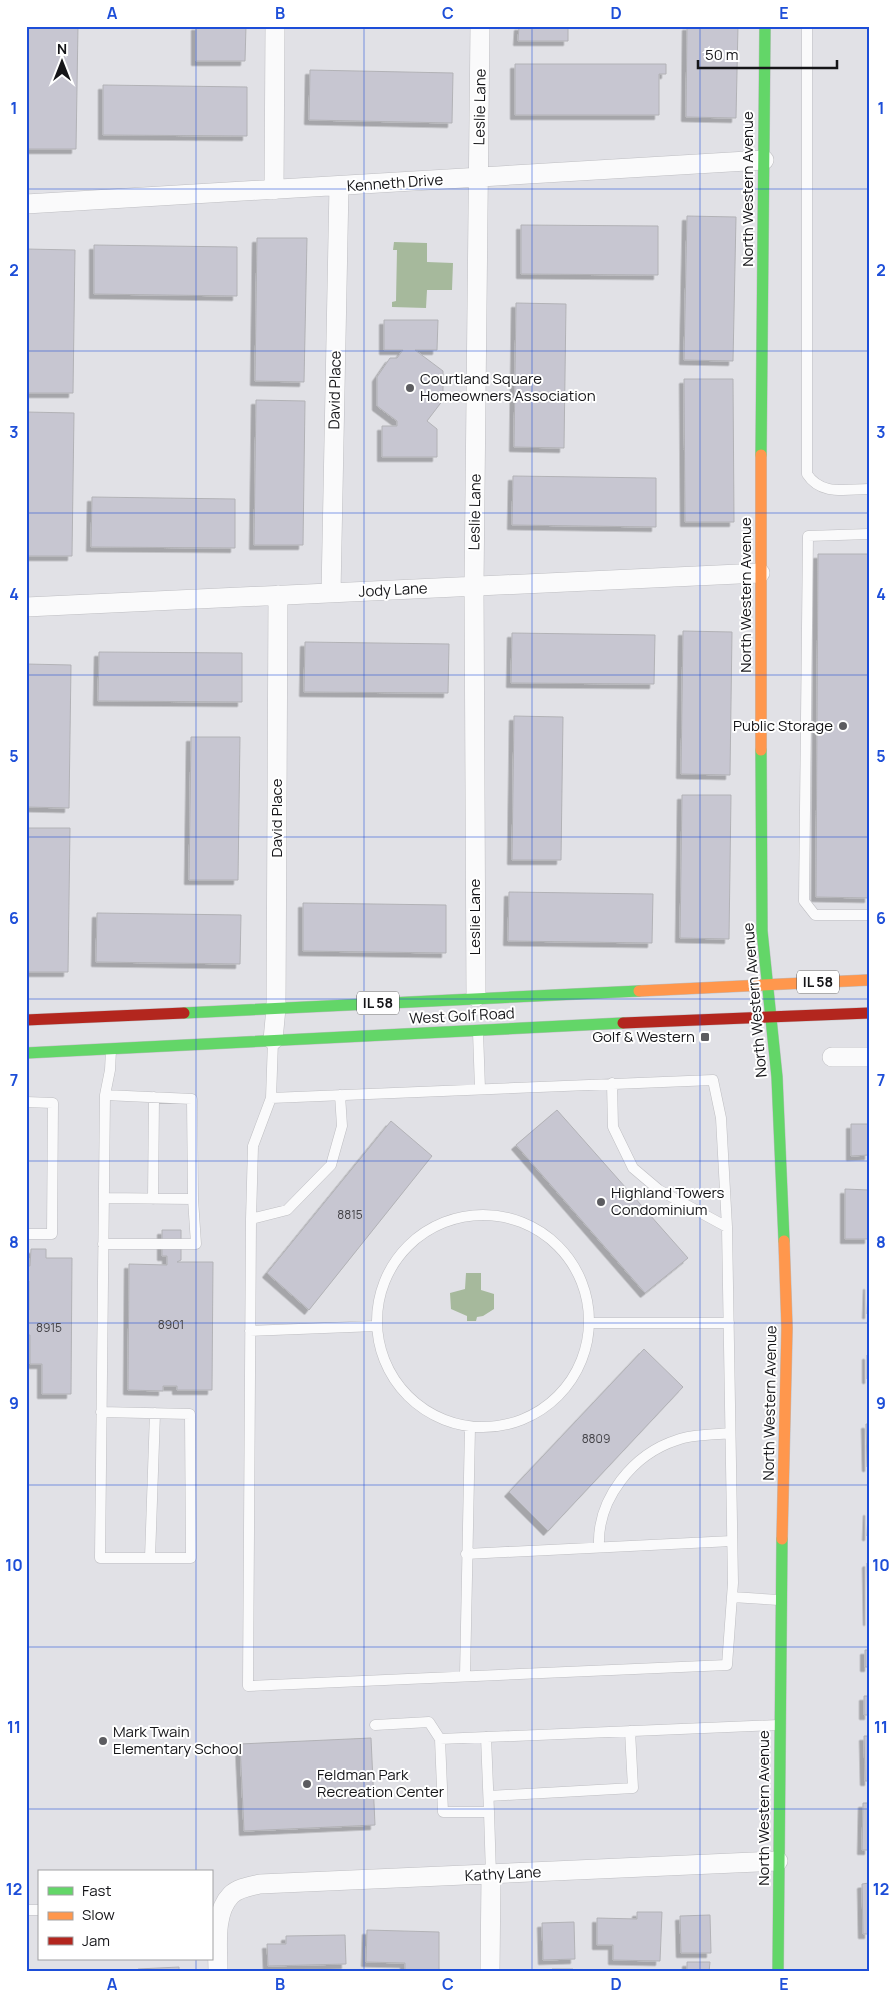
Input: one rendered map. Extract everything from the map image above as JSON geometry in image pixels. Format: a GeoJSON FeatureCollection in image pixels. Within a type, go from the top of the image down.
{"type":"FeatureCollection","features":[{"type":"Feature","properties":{"kind":"street"},"geometry":{"type":"LineString","coordinates":[[274,190],[276,26]]}},
{"type":"Feature","properties":{"kind":"street","name":"Leslie Lane"},"geometry":{"type":"LineString","coordinates":[[476,998],[474,586],[480,26]]}},
{"type":"Feature","properties":{"kind":"street","name":"North Western Avenue"},"geometry":{"type":"LineString","coordinates":[[765,26],[760,573],[762,931],[777,1077],[787,1328],[780,1600],[778,1972]]}},
{"type":"Feature","properties":{"kind":"street","name":"Kenneth Drive"},"geometry":{"type":"LineString","coordinates":[[26,204],[764,160]]}},
{"type":"Feature","properties":{"kind":"street","name":"David Place"},"geometry":{"type":"LineString","coordinates":[[330,593],[339,186]]}},
{"type":"Feature","properties":{"kind":"street","name":"Jody Lane"},"geometry":{"type":"LineString","coordinates":[[26,607],[760,573]]}},
{"type":"Feature","properties":{"kind":"street","name":"David Place"},"geometry":{"type":"LineString","coordinates":[[273,1040],[276,1008],[278,595]]}},
{"type":"Feature","properties":{"kind":"street","name":"West Golf Road"},"geometry":{"type":"LineString","coordinates":[[26,1020],[869,980]]}},
{"type":"Feature","properties":{"kind":"street","name":"West Golf Road"},"geometry":{"type":"LineString","coordinates":[[26,1053],[771,1016],[869,1013]]}},
{"type":"Feature","properties":{"kind":"street"},"geometry":{"type":"LineString","coordinates":[[832,1058],[869,1057]]}},
{"type":"Feature","properties":{"kind":"street","name":"Kathy Lane"},"geometry":{"type":"LineString","coordinates":[[218,1972],[218,1926],[230,1896],[243,1888],[260,1884],[778,1861]]}},
{"type":"Feature","properties":{"kind":"street"},"geometry":{"type":"LineString","coordinates":[[490,1972],[491,1875]]}},
{"type":"Feature","properties":{"kind":"lane"},"geometry":{"type":"LineString","coordinates":[[807,26],[807,474],[813,484],[822,488],[869,489]]}},
{"type":"Feature","properties":{"kind":"lane"},"geometry":{"type":"LineString","coordinates":[[869,534],[808,536],[804,901],[815,916],[869,915]]}},
{"type":"Feature","properties":{"kind":"lane"},"geometry":{"type":"LineString","coordinates":[[478,1030],[480,1089]]}},
{"type":"Feature","properties":{"kind":"lane"},"geometry":{"type":"LineString","coordinates":[[271,1098],[713,1080],[721,1118],[728,1227],[732,1597],[727,1665],[248,1686],[253,1146],[271,1098],[273,1040]]}},
{"type":"Feature","properties":{"kind":"lane"},"geometry":{"type":"LineString","coordinates":[[101,1412],[190,1414],[191,1558],[100,1558],[101,1412],[105,1096],[110,1070],[111,1048]]}},
{"type":"Feature","properties":{"kind":"lane"},"geometry":{"type":"LineString","coordinates":[[612,1083],[613,1127],[633,1168],[659,1190],[728,1227]]}},
{"type":"Feature","properties":{"kind":"lane"},"geometry":{"type":"LineString","coordinates":[[251,1219],[287,1210],[331,1165],[342,1126],[340,1095]]}},
{"type":"Feature","properties":{"kind":"lane"},"geometry":{"type":"LineString","coordinates":[[103,1244],[196,1244],[193,1199],[192,1099],[105,1096]]}},
{"type":"Feature","properties":{"kind":"lane"},"geometry":{"type":"LineString","coordinates":[[153,1199],[154,1097]]}},
{"type":"Feature","properties":{"kind":"lane"},"geometry":{"type":"LineString","coordinates":[[26,1102],[53,1103],[52,1234],[26,1234]]}},
{"type":"Feature","properties":{"kind":"lane"},"geometry":{"type":"LineString","coordinates":[[104,1198],[193,1199]]}},
{"type":"Feature","properties":{"kind":"lane"},"geometry":{"type":"LineString","coordinates":[[482,1214],[516,1219],[547,1234],[571,1258],[586,1289],[591,1324],[584,1358],[566,1389],[539,1412],[506,1426],[470,1427],[447,1422],[422,1408],[390,1377],[379,1346],[376,1326],[380,1292],[394,1261],[418,1236],[448,1220],[482,1214]]}},
{"type":"Feature","properties":{"kind":"lane"},"geometry":{"type":"LineString","coordinates":[[591,1324],[729,1324]]}},
{"type":"Feature","properties":{"kind":"lane"},"geometry":{"type":"LineString","coordinates":[[250,1332],[376,1326]]}},
{"type":"Feature","properties":{"kind":"lane"},"geometry":{"type":"LineString","coordinates":[[150,1558],[155,1413]]}},
{"type":"Feature","properties":{"kind":"lane"},"geometry":{"type":"LineString","coordinates":[[465,1676],[470,1427]]}},
{"type":"Feature","properties":{"kind":"lane"},"geometry":{"type":"LineString","coordinates":[[599,1546],[598,1529],[614,1488],[640,1459],[677,1439],[730,1433]]}},
{"type":"Feature","properties":{"kind":"lane"},"geometry":{"type":"LineString","coordinates":[[466,1554],[599,1546],[732,1542]]}},
{"type":"Feature","properties":{"kind":"lane"},"geometry":{"type":"LineString","coordinates":[[732,1597],[780,1600]]}},
{"type":"Feature","properties":{"kind":"lane"},"geometry":{"type":"LineString","coordinates":[[375,1725],[429,1722],[440,1739],[443,1812],[489,1812]]}},
{"type":"Feature","properties":{"kind":"lane"},"geometry":{"type":"LineString","coordinates":[[440,1739],[779,1725]]}},
{"type":"Feature","properties":{"kind":"lane"},"geometry":{"type":"LineString","coordinates":[[489,1796],[633,1788],[630,1731]]}},
{"type":"Feature","properties":{"kind":"lane"},"geometry":{"type":"LineString","coordinates":[[486,1737],[491,1875]]}},
{"type":"Feature","properties":{"kind":"shaded area"},"geometry":{"type":"Polygon","coordinates":[[[394,242],[427,243],[427,262],[453,263],[452,290],[427,290],[426,308],[392,307],[392,302],[396,301],[397,250],[393,250],[394,242]]]}},
{"type":"Feature","properties":{"kind":"shaded area"},"geometry":{"type":"Polygon","coordinates":[[[466,1273],[481,1273],[481,1290],[494,1294],[494,1309],[483,1316],[477,1317],[476,1321],[467,1321],[467,1316],[451,1309],[450,1293],[465,1289],[466,1273]]]}},
{"type":"Feature","properties":{"kind":"building"},"geometry":{"type":"Polygon","coordinates":[[[26,26],[78,26],[76,149],[26,149],[26,26]]]}},
{"type":"Feature","properties":{"kind":"building"},"geometry":{"type":"Polygon","coordinates":[[[196,26],[246,26],[245,61],[196,61],[196,26]]]}},
{"type":"Feature","properties":{"kind":"building"},"geometry":{"type":"Polygon","coordinates":[[[519,26],[568,26],[568,41],[518,41],[519,26]]]}},
{"type":"Feature","properties":{"kind":"building"},"geometry":{"type":"Polygon","coordinates":[[[687,26],[738,26],[736,118],[686,117],[687,26]]]}},
{"type":"Feature","properties":{"kind":"building"},"geometry":{"type":"Polygon","coordinates":[[[515,64],[666,64],[666,74],[659,74],[659,115],[515,115],[515,64]]]}},
{"type":"Feature","properties":{"kind":"building"},"geometry":{"type":"Polygon","coordinates":[[[310,70],[453,73],[452,123],[309,120],[310,70]]]}},
{"type":"Feature","properties":{"kind":"building"},"geometry":{"type":"Polygon","coordinates":[[[103,85],[247,87],[247,136],[103,135],[103,85]]]}},
{"type":"Feature","properties":{"kind":"building"},"geometry":{"type":"Polygon","coordinates":[[[687,216],[736,217],[733,361],[684,360],[687,216]]]}},
{"type":"Feature","properties":{"kind":"building"},"geometry":{"type":"Polygon","coordinates":[[[521,225],[658,226],[658,275],[521,274],[521,225]]]}},
{"type":"Feature","properties":{"kind":"building"},"geometry":{"type":"Polygon","coordinates":[[[257,238],[307,238],[304,382],[255,381],[257,238]]]}},
{"type":"Feature","properties":{"kind":"building"},"geometry":{"type":"Polygon","coordinates":[[[94,245],[237,247],[237,296],[94,294],[94,245]]]}},
{"type":"Feature","properties":{"kind":"building"},"geometry":{"type":"Polygon","coordinates":[[[26,249],[75,250],[73,393],[26,393],[26,249]]]}},
{"type":"Feature","properties":{"kind":"building"},"geometry":{"type":"Polygon","coordinates":[[[516,303],[566,304],[564,448],[514,447],[516,303]]]}},
{"type":"Feature","properties":{"kind":"building","name":"Courtland Square Homeowners Association"},"geometry":{"type":"Polygon","coordinates":[[[384,320],[438,320],[437,350],[415,350],[443,371],[443,400],[427,421],[437,429],[437,457],[382,457],[382,426],[397,426],[397,421],[377,406],[377,377],[390,358],[397,358],[403,350],[384,350],[384,320]]]}},
{"type":"Feature","properties":{"kind":"building"},"geometry":{"type":"Polygon","coordinates":[[[684,379],[733,379],[734,522],[685,522],[684,379]]]}},
{"type":"Feature","properties":{"kind":"building"},"geometry":{"type":"Polygon","coordinates":[[[256,400],[305,401],[303,545],[254,545],[256,400]]]}},
{"type":"Feature","properties":{"kind":"building"},"geometry":{"type":"Polygon","coordinates":[[[26,412],[74,413],[72,556],[26,556],[26,412]]]}},
{"type":"Feature","properties":{"kind":"building"},"geometry":{"type":"Polygon","coordinates":[[[513,476],[656,478],[656,527],[512,525],[513,476]]]}},
{"type":"Feature","properties":{"kind":"building"},"geometry":{"type":"Polygon","coordinates":[[[92,497],[235,499],[235,548],[91,547],[92,497]]]}},
{"type":"Feature","properties":{"kind":"building","name":"Public Storage"},"geometry":{"type":"Polygon","coordinates":[[[818,554],[869,554],[869,898],[816,897],[818,554]]]}},
{"type":"Feature","properties":{"kind":"building"},"geometry":{"type":"Polygon","coordinates":[[[683,631],[732,632],[730,775],[681,774],[683,631]]]}},
{"type":"Feature","properties":{"kind":"building"},"geometry":{"type":"Polygon","coordinates":[[[512,633],[655,635],[654,684],[511,683],[512,633]]]}},
{"type":"Feature","properties":{"kind":"building"},"geometry":{"type":"Polygon","coordinates":[[[305,642],[449,644],[448,693],[304,692],[305,642]]]}},
{"type":"Feature","properties":{"kind":"building"},"geometry":{"type":"Polygon","coordinates":[[[99,652],[242,653],[242,702],[98,701],[99,652]]]}},
{"type":"Feature","properties":{"kind":"building"},"geometry":{"type":"Polygon","coordinates":[[[26,664],[71,665],[69,808],[26,807],[26,664]]]}},
{"type":"Feature","properties":{"kind":"building"},"geometry":{"type":"Polygon","coordinates":[[[514,716],[563,717],[561,860],[512,860],[514,716]]]}},
{"type":"Feature","properties":{"kind":"building"},"geometry":{"type":"Polygon","coordinates":[[[191,737],[240,737],[238,880],[189,880],[191,737]]]}},
{"type":"Feature","properties":{"kind":"building"},"geometry":{"type":"Polygon","coordinates":[[[682,795],[731,795],[729,939],[680,938],[682,795]]]}},
{"type":"Feature","properties":{"kind":"building"},"geometry":{"type":"Polygon","coordinates":[[[26,828],[70,828],[68,972],[26,972],[26,828]]]}},
{"type":"Feature","properties":{"kind":"building"},"geometry":{"type":"Polygon","coordinates":[[[509,892],[653,894],[652,943],[508,941],[509,892]]]}},
{"type":"Feature","properties":{"kind":"building"},"geometry":{"type":"Polygon","coordinates":[[[303,903],[446,905],[446,953],[303,951],[303,903]]]}},
{"type":"Feature","properties":{"kind":"building"},"geometry":{"type":"Polygon","coordinates":[[[97,913],[241,915],[240,964],[96,962],[97,913]]]}},
{"type":"Feature","properties":{"kind":"building","name":"Highland Towers Condominium"},"geometry":{"type":"Polygon","coordinates":[[[557,1110],[688,1258],[645,1293],[516,1145],[557,1110]]]}},
{"type":"Feature","properties":{"kind":"building"},"geometry":{"type":"Polygon","coordinates":[[[391,1121],[432,1156],[309,1310],[267,1273],[391,1121]]]}},
{"type":"Feature","properties":{"kind":"building"},"geometry":{"type":"Polygon","coordinates":[[[851,1124],[869,1124],[869,1155],[851,1156],[851,1124]]]}},
{"type":"Feature","properties":{"kind":"building"},"geometry":{"type":"Polygon","coordinates":[[[845,1189],[869,1190],[869,1239],[845,1239],[845,1189]]]}},
{"type":"Feature","properties":{"kind":"building"},"geometry":{"type":"Polygon","coordinates":[[[162,1230],[181,1230],[181,1260],[177,1262],[213,1262],[212,1390],[177,1390],[177,1386],[163,1386],[163,1391],[128,1390],[129,1264],[167,1265],[167,1256],[162,1256],[162,1230]]]}},
{"type":"Feature","properties":{"kind":"building"},"geometry":{"type":"Polygon","coordinates":[[[31,1249],[46,1249],[46,1258],[72,1258],[71,1394],[42,1394],[42,1364],[30,1364],[30,1335],[27,1335],[26,1320],[26,1310],[29,1310],[29,1281],[26,1280],[26,1266],[30,1266],[31,1249]]]}},
{"type":"Feature","properties":{"kind":"building"},"geometry":{"type":"Polygon","coordinates":[[[868,1285],[869,1314],[867,1314],[868,1285]]]}},
{"type":"Feature","properties":{"kind":"building"},"geometry":{"type":"Polygon","coordinates":[[[644,1349],[683,1387],[548,1531],[509,1492],[644,1349]]]}},
{"type":"Feature","properties":{"kind":"building"},"geometry":{"type":"Polygon","coordinates":[[[867,1355],[869,1355],[869,1379],[867,1379],[867,1355]]]}},
{"type":"Feature","properties":{"kind":"building"},"geometry":{"type":"Polygon","coordinates":[[[866,1424],[869,1424],[869,1467],[867,1467],[866,1424]]]}},
{"type":"Feature","properties":{"kind":"building"},"geometry":{"type":"Polygon","coordinates":[[[868,1511],[869,1536],[867,1536],[868,1511]]]}},
{"type":"Feature","properties":{"kind":"building"},"geometry":{"type":"Polygon","coordinates":[[[869,1562],[869,1621],[868,1621],[867,1563],[869,1562]]]}},
{"type":"Feature","properties":{"kind":"building"},"geometry":{"type":"Polygon","coordinates":[[[865,1650],[869,1650],[869,1667],[865,1667],[865,1650]]]}},
{"type":"Feature","properties":{"kind":"building"},"geometry":{"type":"Polygon","coordinates":[[[864,1696],[869,1696],[869,1715],[864,1715],[864,1696]]]}},
{"type":"Feature","properties":{"kind":"building"},"geometry":{"type":"Polygon","coordinates":[[[864,1736],[869,1736],[869,1781],[865,1781],[864,1736]]]}},
{"type":"Feature","properties":{"kind":"building","name":"Feldman Park Recreation Center"},"geometry":{"type":"Polygon","coordinates":[[[371,1738],[375,1825],[244,1831],[240,1744],[371,1738]]]}},
{"type":"Feature","properties":{"kind":"building"},"geometry":{"type":"Polygon","coordinates":[[[863,1803],[869,1803],[869,1850],[862,1850],[863,1803]]]}},
{"type":"Feature","properties":{"kind":"building"},"geometry":{"type":"Polygon","coordinates":[[[869,1883],[869,1934],[863,1934],[862,1884],[869,1883]]]}},
{"type":"Feature","properties":{"kind":"building"},"geometry":{"type":"Polygon","coordinates":[[[637,1912],[662,1912],[660,1961],[613,1960],[613,1945],[597,1945],[597,1918],[637,1919],[637,1912]]]}},
{"type":"Feature","properties":{"kind":"building"},"geometry":{"type":"Polygon","coordinates":[[[710,1915],[711,1953],[681,1953],[680,1916],[710,1915]]]}},
{"type":"Feature","properties":{"kind":"building"},"geometry":{"type":"Polygon","coordinates":[[[574,1922],[575,1959],[543,1960],[542,1923],[574,1922]]]}},
{"type":"Feature","properties":{"kind":"building"},"geometry":{"type":"Polygon","coordinates":[[[367,1930],[439,1932],[439,1972],[405,1972],[405,1963],[366,1962],[367,1930]]]}},
{"type":"Feature","properties":{"kind":"building"},"geometry":{"type":"Polygon","coordinates":[[[345,1935],[346,1964],[268,1966],[267,1944],[286,1944],[286,1936],[345,1935]]]}},
{"type":"Feature","properties":{"kind":"building"},"geometry":{"type":"Polygon","coordinates":[[[687,1962],[710,1962],[709,1972],[687,1972],[687,1962]]]}},
{"type":"Feature","properties":{"kind":"building"},"geometry":{"type":"Polygon","coordinates":[[[179,1967],[179,1972],[138,1972],[138,1969],[179,1967]]]}},
{"type":"Feature","properties":{"kind":"building"},"geometry":{"type":"Polygon","coordinates":[[[552,1969],[573,1969],[573,1972],[552,1972],[552,1969]]]}},
{"type":"Feature","properties":{"kind":"traffic: fast"},"geometry":{"type":"LineString","coordinates":[[761,455],[765,26]]}},
{"type":"Feature","properties":{"kind":"traffic: fast"},"geometry":{"type":"LineString","coordinates":[[761,750],[762,931],[777,1077],[784,1241]]}},
{"type":"Feature","properties":{"kind":"traffic: fast"},"geometry":{"type":"LineString","coordinates":[[184,1013],[639,991]]}},
{"type":"Feature","properties":{"kind":"traffic: fast"},"geometry":{"type":"LineString","coordinates":[[26,1053],[623,1023]]}},
{"type":"Feature","properties":{"kind":"traffic: fast"},"geometry":{"type":"LineString","coordinates":[[778,1972],[782,1539]]}},
{"type":"Feature","properties":{"kind":"traffic: slow"},"geometry":{"type":"LineString","coordinates":[[761,455],[761,750]]}},
{"type":"Feature","properties":{"kind":"traffic: slow"},"geometry":{"type":"LineString","coordinates":[[639,991],[869,980]]}},
{"type":"Feature","properties":{"kind":"traffic: slow"},"geometry":{"type":"LineString","coordinates":[[782,1539],[787,1328],[784,1241]]}},
{"type":"Feature","properties":{"kind":"traffic: jam"},"geometry":{"type":"LineString","coordinates":[[26,1020],[184,1013]]}},
{"type":"Feature","properties":{"kind":"traffic: jam"},"geometry":{"type":"LineString","coordinates":[[623,1023],[869,1013]]}},
{"type":"Feature","properties":{"kind":"place","name":"Courtland Square Homeowners Association"},"geometry":{"type":"Point","coordinates":[410,388]}},
{"type":"Feature","properties":{"kind":"place","name":"Public Storage"},"geometry":{"type":"Point","coordinates":[843,726]}},
{"type":"Feature","properties":{"kind":"place","name":"Golf & Western"},"geometry":{"type":"Point","coordinates":[705,1037]}},
{"type":"Feature","properties":{"kind":"place","name":"Highland Towers Condominium"},"geometry":{"type":"Point","coordinates":[601,1202]}},
{"type":"Feature","properties":{"kind":"place","name":"Mark Twain Elementary School"},"geometry":{"type":"Point","coordinates":[103,1741]}},
{"type":"Feature","properties":{"kind":"place","name":"Feldman Park Recreation Center"},"geometry":{"type":"Point","coordinates":[307,1784]}}]}
